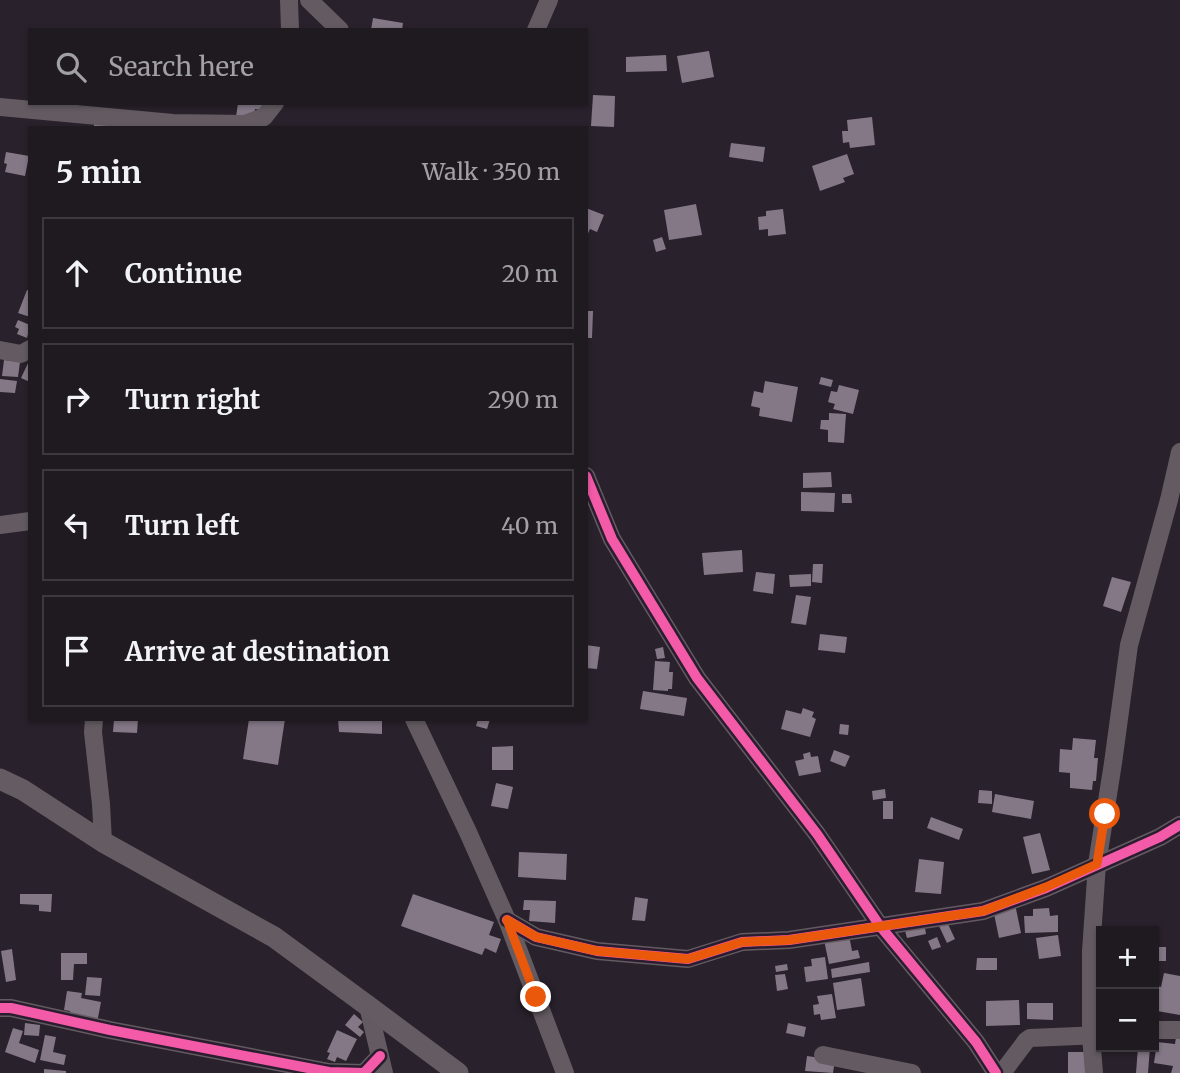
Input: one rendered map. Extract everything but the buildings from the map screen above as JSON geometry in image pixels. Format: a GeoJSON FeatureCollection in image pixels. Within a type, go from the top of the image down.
{"type":"FeatureCollection","features":[{"type":"Feature","properties":{"kind":"main road"},"geometry":{"type":"LineString","coordinates":[[0,779],[23,790],[103,842],[274,937],[458,1073]]}},
{"type":"Feature","properties":{"kind":"street"},"geometry":{"type":"LineString","coordinates":[[289,0],[290,28]]}},
{"type":"Feature","properties":{"kind":"street"},"geometry":{"type":"LineString","coordinates":[[309,0],[338,28]]}},
{"type":"Feature","properties":{"kind":"street"},"geometry":{"type":"LineString","coordinates":[[537,28],[549,0]]}},
{"type":"Feature","properties":{"kind":"street"},"geometry":{"type":"LineString","coordinates":[[0,107],[212,126],[245,124],[264,117],[273,105]]}},
{"type":"Feature","properties":{"kind":"street"},"geometry":{"type":"LineString","coordinates":[[0,350],[22,354],[28,350]]}},
{"type":"Feature","properties":{"kind":"street"},"geometry":{"type":"LineString","coordinates":[[1094,1073],[1096,1036],[1091,951],[1097,864],[1129,645],[1180,452]]}},
{"type":"Feature","properties":{"kind":"street"},"geometry":{"type":"LineString","coordinates":[[588,481],[612,540],[697,678],[817,834],[880,926],[976,1042],[996,1073]]}},
{"type":"Feature","properties":{"kind":"street"},"geometry":{"type":"LineString","coordinates":[[0,525],[28,521]]}},
{"type":"Feature","properties":{"kind":"street"},"geometry":{"type":"LineString","coordinates":[[94,721],[103,842]]}},
{"type":"Feature","properties":{"kind":"street"},"geometry":{"type":"LineString","coordinates":[[415,721],[507,920],[565,1073]]}},
{"type":"Feature","properties":{"kind":"street"},"geometry":{"type":"LineString","coordinates":[[507,920],[536,937],[597,951],[688,959],[742,942],[789,940],[983,911],[1046,887],[1160,837],[1180,825]]}},
{"type":"Feature","properties":{"kind":"street"},"geometry":{"type":"LineString","coordinates":[[0,1008],[11,1008],[329,1072],[364,1073],[382,1065],[368,1006]]}},
{"type":"Feature","properties":{"kind":"street"},"geometry":{"type":"LineString","coordinates":[[1159,1030],[1180,1030]]}},
{"type":"Feature","properties":{"kind":"street"},"geometry":{"type":"LineString","coordinates":[[1002,1073],[1030,1038],[1096,1036]]}},
{"type":"Feature","properties":{"kind":"street"},"geometry":{"type":"LineString","coordinates":[[823,1055],[912,1073]]}},
{"type":"Feature","properties":{"kind":"cycle path"},"geometry":{"type":"LineString","coordinates":[[588,481],[612,539],[697,678],[817,834],[880,926],[976,1042],[996,1073]]}},
{"type":"Feature","properties":{"kind":"cycle path"},"geometry":{"type":"LineString","coordinates":[[507,920],[536,937],[597,951],[688,959],[742,942],[789,940],[983,911],[1046,888],[1160,837],[1180,825]]}},
{"type":"Feature","properties":{"kind":"cycle path"},"geometry":{"type":"LineString","coordinates":[[0,1008],[11,1008],[329,1072],[364,1073],[380,1056]]}},
{"type":"Feature","properties":{"kind":"route"},"geometry":{"type":"LineString","coordinates":[[536,997],[507,920],[536,937],[597,951],[688,959],[742,942],[789,940],[983,911],[1097,864],[1105,814]]}}]}
